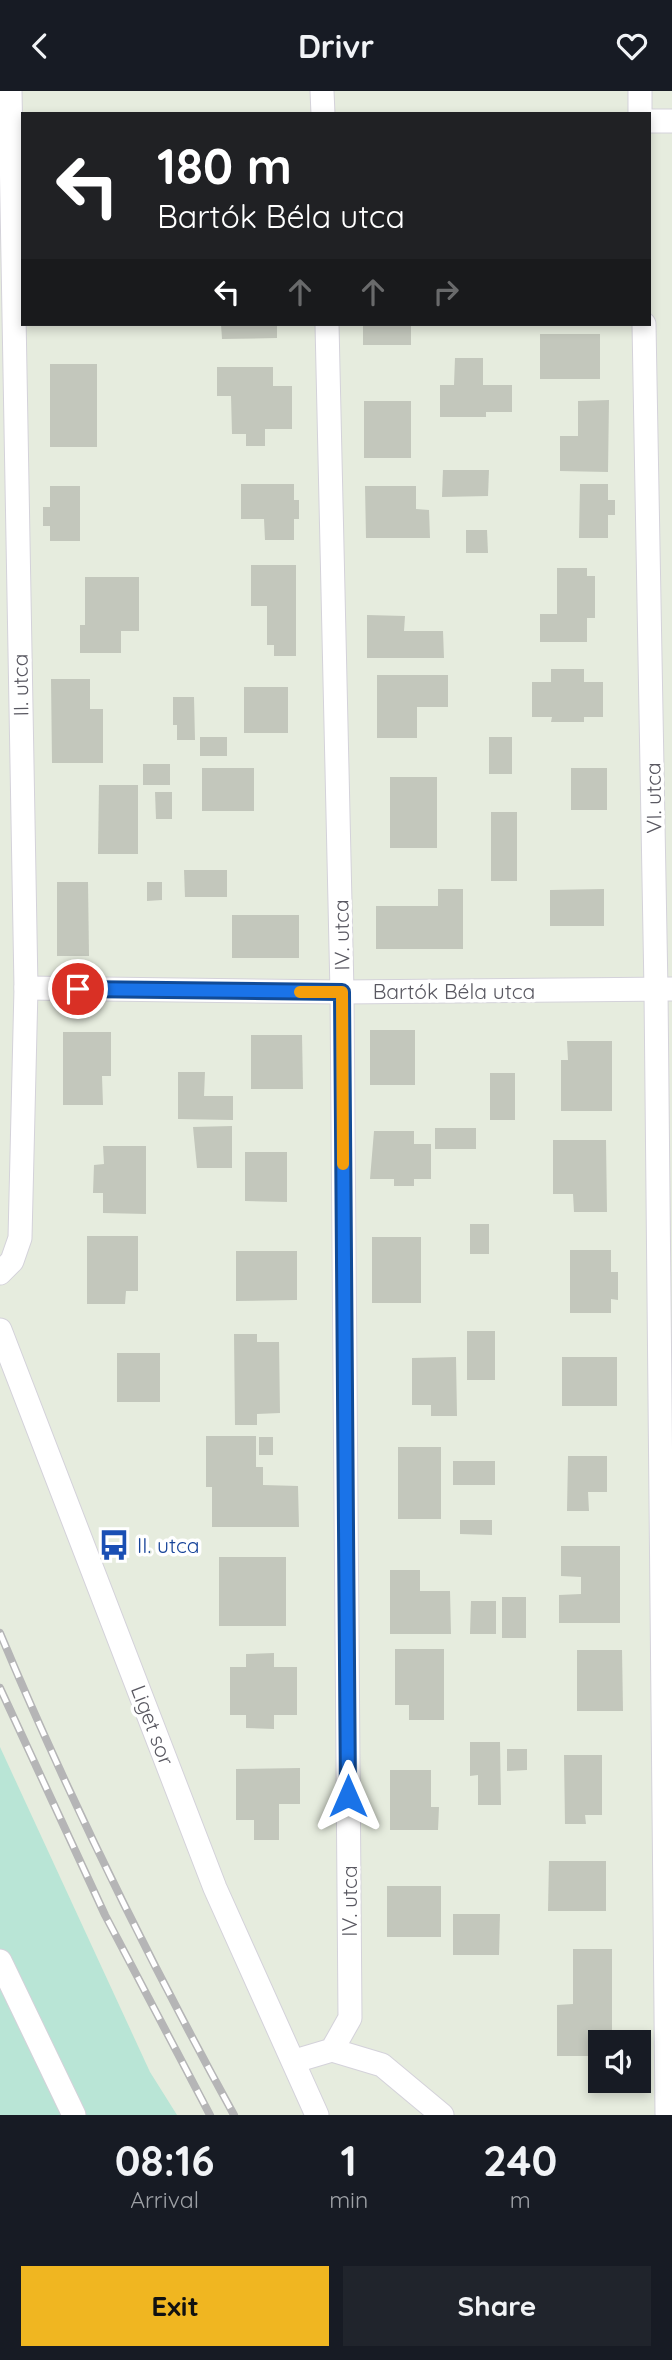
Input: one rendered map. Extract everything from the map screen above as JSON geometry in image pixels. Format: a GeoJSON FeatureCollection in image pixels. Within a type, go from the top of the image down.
{"type":"FeatureCollection","features":[{"type":"Feature","properties":{"kind":"street","name":"II. utca"},"geometry":{"type":"LineString","coordinates":[[0,1273],[12,1261],[20,1238],[26,988],[10,91]]}},
{"type":"Feature","properties":{"kind":"street"},"geometry":{"type":"LineString","coordinates":[[323,91],[323,112]]}},
{"type":"Feature","properties":{"kind":"street"},"geometry":{"type":"LineString","coordinates":[[640,91],[640,112]]}},
{"type":"Feature","properties":{"kind":"street"},"geometry":{"type":"LineString","coordinates":[[651,121],[672,121]]}},
{"type":"Feature","properties":{"kind":"street","name":"IV. utca"},"geometry":{"type":"LineString","coordinates":[[327,326],[342,992],[350,2018],[332,2050]]}},
{"type":"Feature","properties":{"kind":"street","name":"VI. utca"},"geometry":{"type":"LineString","coordinates":[[644,326],[664,990],[668,2112]]}},
{"type":"Feature","properties":{"kind":"street","name":"Bartók Béla utca"},"geometry":{"type":"LineString","coordinates":[[26,988],[342,992],[664,990]]}},
{"type":"Feature","properties":{"kind":"street","name":"Liget sor"},"geometry":{"type":"LineString","coordinates":[[0,1330],[215,1888],[317,2115]]}},
{"type":"Feature","properties":{"kind":"street"},"geometry":{"type":"LineString","coordinates":[[0,1961],[74,2115]]}},
{"type":"Feature","properties":{"kind":"street"},"geometry":{"type":"LineString","coordinates":[[295,2061],[332,2050],[382,2065],[442,2115]]}},
{"type":"Feature","properties":{"kind":"shaded area"},"geometry":{"type":"Polygon","coordinates":[[[0,1747],[150,2072],[177,2115],[0,2115],[0,1747]]]}},
{"type":"Feature","properties":{"kind":"building"},"geometry":{"type":"Polygon","coordinates":[[[221,326],[277,326],[277,338],[222,339],[221,326]]]}},
{"type":"Feature","properties":{"kind":"building"},"geometry":{"type":"Polygon","coordinates":[[[363,326],[411,326],[411,345],[363,345],[363,326]]]}},
{"type":"Feature","properties":{"kind":"building"},"geometry":{"type":"Polygon","coordinates":[[[540,334],[600,334],[600,379],[540,379],[540,334]]]}},
{"type":"Feature","properties":{"kind":"building"},"geometry":{"type":"Polygon","coordinates":[[[455,358],[483,358],[483,385],[512,385],[512,412],[486,412],[486,417],[440,417],[440,385],[454,385],[455,358]]]}},
{"type":"Feature","properties":{"kind":"building"},"geometry":{"type":"Polygon","coordinates":[[[50,364],[97,364],[97,447],[50,447],[50,364]]]}},
{"type":"Feature","properties":{"kind":"building"},"geometry":{"type":"Polygon","coordinates":[[[217,367],[273,367],[273,386],[292,386],[292,429],[265,429],[265,446],[246,446],[246,434],[232,434],[231,396],[217,396],[217,367]]]}},
{"type":"Feature","properties":{"kind":"building"},"geometry":{"type":"Polygon","coordinates":[[[609,400],[608,472],[560,471],[560,436],[578,436],[578,401],[609,400]]]}},
{"type":"Feature","properties":{"kind":"building"},"geometry":{"type":"Polygon","coordinates":[[[364,401],[411,401],[411,458],[364,458],[364,401]]]}},
{"type":"Feature","properties":{"kind":"building"},"geometry":{"type":"Polygon","coordinates":[[[443,470],[489,470],[488,496],[442,497],[443,470]]]}},
{"type":"Feature","properties":{"kind":"building"},"geometry":{"type":"Polygon","coordinates":[[[241,484],[294,484],[294,500],[299,500],[299,519],[294,519],[294,540],[265,540],[264,519],[241,519],[241,484]]]}},
{"type":"Feature","properties":{"kind":"building"},"geometry":{"type":"Polygon","coordinates":[[[580,484],[608,484],[608,500],[615,500],[615,515],[608,515],[608,538],[579,538],[580,484]]]}},
{"type":"Feature","properties":{"kind":"building"},"geometry":{"type":"Polygon","coordinates":[[[50,486],[80,486],[80,541],[50,541],[50,526],[43,526],[43,507],[50,507],[50,486]]]}},
{"type":"Feature","properties":{"kind":"building"},"geometry":{"type":"Polygon","coordinates":[[[365,486],[416,486],[416,509],[429,510],[430,538],[366,538],[365,486]]]}},
{"type":"Feature","properties":{"kind":"building"},"geometry":{"type":"Polygon","coordinates":[[[466,530],[487,530],[488,553],[466,553],[466,530]]]}},
{"type":"Feature","properties":{"kind":"building"},"geometry":{"type":"Polygon","coordinates":[[[251,565],[296,565],[296,656],[274,656],[274,645],[267,645],[267,606],[251,606],[251,565]]]}},
{"type":"Feature","properties":{"kind":"building"},"geometry":{"type":"Polygon","coordinates":[[[557,568],[587,568],[587,576],[595,576],[595,618],[587,618],[587,642],[540,642],[540,614],[557,614],[557,568]]]}},
{"type":"Feature","properties":{"kind":"building"},"geometry":{"type":"Polygon","coordinates":[[[85,577],[139,577],[139,631],[121,631],[121,653],[80,653],[80,625],[85,625],[85,577]]]}},
{"type":"Feature","properties":{"kind":"building"},"geometry":{"type":"Polygon","coordinates":[[[367,615],[405,616],[404,631],[443,631],[444,658],[367,658],[367,615]]]}},
{"type":"Feature","properties":{"kind":"building"},"geometry":{"type":"Polygon","coordinates":[[[551,669],[584,669],[584,682],[603,682],[603,717],[584,717],[584,722],[551,722],[552,717],[532,717],[532,682],[551,682],[551,669]]]}},
{"type":"Feature","properties":{"kind":"building"},"geometry":{"type":"Polygon","coordinates":[[[377,675],[448,675],[448,707],[417,707],[417,738],[377,738],[377,675]]]}},
{"type":"Feature","properties":{"kind":"building"},"geometry":{"type":"Polygon","coordinates":[[[51,679],[90,679],[90,709],[103,709],[103,763],[52,763],[51,679]]]}},
{"type":"Feature","properties":{"kind":"building"},"geometry":{"type":"Polygon","coordinates":[[[244,687],[288,687],[288,733],[244,733],[244,687]]]}},
{"type":"Feature","properties":{"kind":"building"},"geometry":{"type":"Polygon","coordinates":[[[173,697],[194,697],[195,740],[177,740],[177,725],[173,725],[173,697]]]}},
{"type":"Feature","properties":{"kind":"building"},"geometry":{"type":"Polygon","coordinates":[[[200,737],[227,737],[227,756],[200,756],[200,737]]]}},
{"type":"Feature","properties":{"kind":"building"},"geometry":{"type":"Polygon","coordinates":[[[489,737],[512,737],[512,774],[489,774],[489,737]]]}},
{"type":"Feature","properties":{"kind":"building"},"geometry":{"type":"Polygon","coordinates":[[[143,764],[170,764],[170,785],[143,785],[143,764]]]}},
{"type":"Feature","properties":{"kind":"building"},"geometry":{"type":"Polygon","coordinates":[[[202,768],[254,768],[254,811],[202,811],[202,768]]]}},
{"type":"Feature","properties":{"kind":"building"},"geometry":{"type":"Polygon","coordinates":[[[571,768],[607,768],[607,810],[571,810],[571,768]]]}},
{"type":"Feature","properties":{"kind":"building"},"geometry":{"type":"Polygon","coordinates":[[[390,777],[437,777],[437,848],[390,848],[390,777]]]}},
{"type":"Feature","properties":{"kind":"building"},"geometry":{"type":"Polygon","coordinates":[[[99,785],[138,785],[138,854],[98,854],[99,785]]]}},
{"type":"Feature","properties":{"kind":"building"},"geometry":{"type":"Polygon","coordinates":[[[155,792],[172,792],[172,819],[156,819],[155,792]]]}},
{"type":"Feature","properties":{"kind":"building"},"geometry":{"type":"Polygon","coordinates":[[[491,812],[517,812],[517,881],[491,881],[491,812]]]}},
{"type":"Feature","properties":{"kind":"building"},"geometry":{"type":"Polygon","coordinates":[[[184,870],[227,870],[227,897],[185,897],[184,870]]]}},
{"type":"Feature","properties":{"kind":"building"},"geometry":{"type":"Polygon","coordinates":[[[57,882],[88,882],[89,956],[57,956],[57,882]]]}},
{"type":"Feature","properties":{"kind":"building"},"geometry":{"type":"Polygon","coordinates":[[[147,882],[162,882],[162,900],[147,901],[147,882]]]}},
{"type":"Feature","properties":{"kind":"building"},"geometry":{"type":"Polygon","coordinates":[[[438,889],[463,889],[463,949],[376,949],[376,906],[438,906],[438,889]]]}},
{"type":"Feature","properties":{"kind":"building"},"geometry":{"type":"Polygon","coordinates":[[[604,889],[604,926],[550,926],[550,890],[604,889]]]}},
{"type":"Feature","properties":{"kind":"building"},"geometry":{"type":"Polygon","coordinates":[[[232,915],[299,915],[299,958],[232,958],[232,915]]]}},
{"type":"Feature","properties":{"kind":"building"},"geometry":{"type":"Polygon","coordinates":[[[370,1030],[415,1030],[415,1085],[370,1085],[370,1030]]]}},
{"type":"Feature","properties":{"kind":"building"},"geometry":{"type":"Polygon","coordinates":[[[63,1032],[111,1032],[111,1076],[102,1076],[103,1105],[63,1105],[63,1032]]]}},
{"type":"Feature","properties":{"kind":"building"},"geometry":{"type":"Polygon","coordinates":[[[251,1035],[302,1035],[303,1089],[251,1089],[251,1035]]]}},
{"type":"Feature","properties":{"kind":"building"},"geometry":{"type":"Polygon","coordinates":[[[567,1041],[612,1041],[612,1111],[561,1111],[561,1060],[568,1060],[567,1041]]]}},
{"type":"Feature","properties":{"kind":"building"},"geometry":{"type":"Polygon","coordinates":[[[178,1072],[205,1072],[204,1096],[233,1096],[233,1120],[178,1119],[178,1072]]]}},
{"type":"Feature","properties":{"kind":"building"},"geometry":{"type":"Polygon","coordinates":[[[490,1073],[515,1073],[515,1120],[490,1120],[490,1073]]]}},
{"type":"Feature","properties":{"kind":"building"},"geometry":{"type":"Polygon","coordinates":[[[232,1126],[232,1168],[197,1168],[193,1127],[232,1126]]]}},
{"type":"Feature","properties":{"kind":"building"},"geometry":{"type":"Polygon","coordinates":[[[435,1128],[476,1128],[476,1149],[435,1149],[435,1128]]]}},
{"type":"Feature","properties":{"kind":"building"},"geometry":{"type":"Polygon","coordinates":[[[374,1131],[414,1131],[414,1144],[431,1144],[431,1179],[414,1179],[414,1186],[394,1186],[394,1179],[370,1179],[374,1131]]]}},
{"type":"Feature","properties":{"kind":"building"},"geometry":{"type":"Polygon","coordinates":[[[553,1140],[606,1140],[607,1212],[574,1212],[573,1194],[553,1194],[553,1140]]]}},
{"type":"Feature","properties":{"kind":"building"},"geometry":{"type":"Polygon","coordinates":[[[103,1146],[146,1146],[146,1214],[103,1213],[103,1193],[93,1193],[94,1165],[104,1164],[103,1146]]]}},
{"type":"Feature","properties":{"kind":"building"},"geometry":{"type":"Polygon","coordinates":[[[245,1152],[287,1152],[287,1202],[245,1201],[245,1152]]]}},
{"type":"Feature","properties":{"kind":"building"},"geometry":{"type":"Polygon","coordinates":[[[470,1224],[489,1224],[489,1254],[470,1254],[470,1224]]]}},
{"type":"Feature","properties":{"kind":"building"},"geometry":{"type":"Polygon","coordinates":[[[87,1236],[138,1236],[138,1291],[126,1291],[125,1304],[87,1304],[87,1236]]]}},
{"type":"Feature","properties":{"kind":"building"},"geometry":{"type":"Polygon","coordinates":[[[372,1237],[421,1237],[421,1303],[372,1303],[372,1237]]]}},
{"type":"Feature","properties":{"kind":"building"},"geometry":{"type":"Polygon","coordinates":[[[570,1250],[611,1250],[611,1272],[618,1272],[618,1300],[611,1299],[611,1313],[570,1313],[570,1250]]]}},
{"type":"Feature","properties":{"kind":"building"},"geometry":{"type":"Polygon","coordinates":[[[236,1251],[297,1251],[297,1300],[236,1301],[236,1251]]]}},
{"type":"Feature","properties":{"kind":"building"},"geometry":{"type":"Polygon","coordinates":[[[467,1331],[495,1331],[495,1380],[467,1380],[467,1331]]]}},
{"type":"Feature","properties":{"kind":"building"},"geometry":{"type":"Polygon","coordinates":[[[234,1334],[257,1334],[257,1342],[279,1342],[280,1413],[257,1414],[257,1425],[235,1425],[234,1334]]]}},
{"type":"Feature","properties":{"kind":"building"},"geometry":{"type":"Polygon","coordinates":[[[117,1353],[160,1353],[160,1402],[117,1402],[117,1353]]]}},
{"type":"Feature","properties":{"kind":"building"},"geometry":{"type":"Polygon","coordinates":[[[456,1357],[457,1416],[431,1416],[431,1405],[412,1405],[412,1358],[456,1357]]]}},
{"type":"Feature","properties":{"kind":"building"},"geometry":{"type":"Polygon","coordinates":[[[562,1357],[617,1357],[617,1406],[562,1406],[562,1357]]]}},
{"type":"Feature","properties":{"kind":"building"},"geometry":{"type":"Polygon","coordinates":[[[206,1436],[256,1436],[256,1467],[263,1467],[263,1485],[298,1486],[299,1527],[212,1527],[212,1487],[206,1487],[206,1436]]]}},
{"type":"Feature","properties":{"kind":"building"},"geometry":{"type":"Polygon","coordinates":[[[259,1437],[273,1437],[273,1455],[259,1455],[259,1437]]]}},
{"type":"Feature","properties":{"kind":"building"},"geometry":{"type":"Polygon","coordinates":[[[398,1447],[441,1447],[441,1519],[398,1519],[398,1447]]]}},
{"type":"Feature","properties":{"kind":"building"},"geometry":{"type":"Polygon","coordinates":[[[568,1456],[607,1456],[607,1492],[588,1492],[589,1511],[567,1511],[568,1456]]]}},
{"type":"Feature","properties":{"kind":"building"},"geometry":{"type":"Polygon","coordinates":[[[453,1461],[495,1461],[495,1485],[453,1485],[453,1461]]]}},
{"type":"Feature","properties":{"kind":"building"},"geometry":{"type":"Polygon","coordinates":[[[460,1520],[492,1520],[492,1535],[460,1534],[460,1520]]]}},
{"type":"Feature","properties":{"kind":"building"},"geometry":{"type":"Polygon","coordinates":[[[561,1546],[620,1546],[620,1623],[559,1623],[559,1595],[581,1594],[581,1577],[561,1576],[561,1546]]]}},
{"type":"Feature","properties":{"kind":"building"},"geometry":{"type":"Polygon","coordinates":[[[219,1557],[286,1557],[286,1626],[219,1626],[219,1557]]]}},
{"type":"Feature","properties":{"kind":"building"},"geometry":{"type":"Polygon","coordinates":[[[390,1570],[420,1570],[420,1591],[450,1591],[451,1634],[390,1634],[390,1570]]]}},
{"type":"Feature","properties":{"kind":"building"},"geometry":{"type":"Polygon","coordinates":[[[502,1597],[526,1597],[526,1638],[502,1638],[502,1597]]]}},
{"type":"Feature","properties":{"kind":"building"},"geometry":{"type":"Polygon","coordinates":[[[471,1601],[496,1601],[496,1634],[470,1634],[471,1601]]]}},
{"type":"Feature","properties":{"kind":"building"},"geometry":{"type":"Polygon","coordinates":[[[395,1649],[444,1649],[444,1720],[409,1720],[409,1705],[395,1705],[395,1649]]]}},
{"type":"Feature","properties":{"kind":"building"},"geometry":{"type":"Polygon","coordinates":[[[577,1650],[622,1650],[623,1711],[577,1711],[577,1650]]]}},
{"type":"Feature","properties":{"kind":"building"},"geometry":{"type":"Polygon","coordinates":[[[274,1653],[274,1667],[297,1667],[297,1715],[274,1715],[274,1729],[246,1728],[246,1715],[230,1715],[230,1667],[246,1667],[246,1654],[274,1653]]]}},
{"type":"Feature","properties":{"kind":"building"},"geometry":{"type":"Polygon","coordinates":[[[470,1742],[500,1742],[501,1805],[478,1805],[478,1775],[470,1776],[470,1742]]]}},
{"type":"Feature","properties":{"kind":"building"},"geometry":{"type":"Polygon","coordinates":[[[507,1749],[527,1749],[527,1770],[507,1771],[507,1749]]]}},
{"type":"Feature","properties":{"kind":"building"},"geometry":{"type":"Polygon","coordinates":[[[564,1755],[602,1755],[602,1815],[585,1815],[586,1824],[565,1824],[564,1755]]]}},
{"type":"Feature","properties":{"kind":"building"},"geometry":{"type":"Polygon","coordinates":[[[300,1768],[300,1804],[279,1804],[279,1840],[254,1840],[254,1820],[236,1820],[236,1769],[300,1768]]]}},
{"type":"Feature","properties":{"kind":"building"},"geometry":{"type":"Polygon","coordinates":[[[390,1770],[431,1770],[431,1807],[439,1807],[438,1830],[390,1830],[390,1770]]]}},
{"type":"Feature","properties":{"kind":"building"},"geometry":{"type":"Polygon","coordinates":[[[549,1861],[606,1861],[606,1911],[548,1911],[549,1861]]]}},
{"type":"Feature","properties":{"kind":"building"},"geometry":{"type":"Polygon","coordinates":[[[387,1886],[441,1886],[441,1937],[387,1937],[387,1886]]]}},
{"type":"Feature","properties":{"kind":"building"},"geometry":{"type":"Polygon","coordinates":[[[453,1914],[500,1914],[499,1955],[453,1955],[453,1914]]]}},
{"type":"Feature","properties":{"kind":"building"},"geometry":{"type":"Polygon","coordinates":[[[573,1949],[612,1949],[612,2030],[588,2030],[588,2056],[557,2056],[557,2005],[573,2004],[573,1949]]]}},
{"type":"Feature","properties":{"kind":"railway"},"geometry":{"type":"LineString","coordinates":[[0,1633],[111,1877],[234,2115]]}},
{"type":"Feature","properties":{"kind":"railway"},"geometry":{"type":"LineString","coordinates":[[0,1688],[105,1915],[210,2115]]}},
{"type":"Feature","properties":{"kind":"slow traffic"},"geometry":{"type":"LineString","coordinates":[[300,992],[342,992],[343,1164]]}},
{"type":"Feature","properties":{"kind":"place","name":"II. utca"},"geometry":{"type":"Point","coordinates":[114,1545]}},
{"type":"Feature","properties":{"kind":"route"},"geometry":{"type":"LineString","coordinates":[[78,989],[342,992],[348,1796]]}}]}
